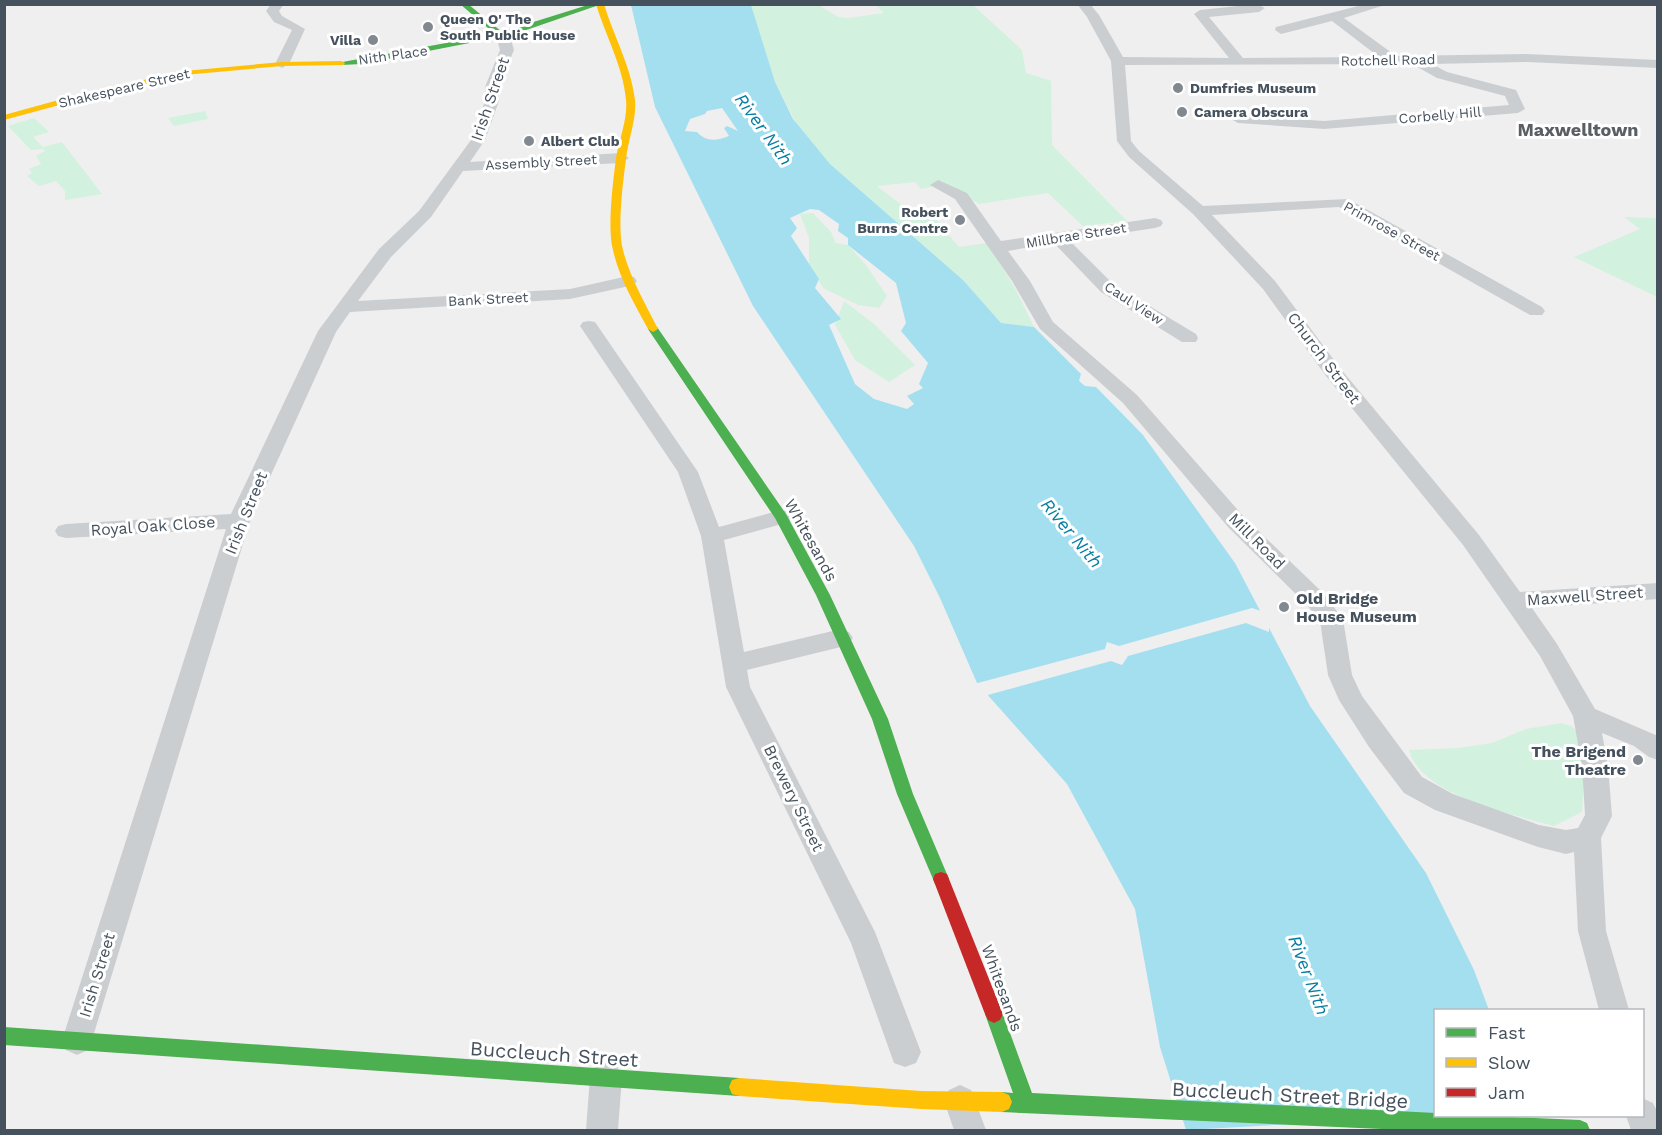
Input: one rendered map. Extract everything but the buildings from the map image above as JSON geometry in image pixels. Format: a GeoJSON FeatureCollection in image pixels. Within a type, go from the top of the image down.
{"type":"FeatureCollection","features":[{"type":"Feature","properties":{"kind":"main road"},"geometry":{"type":"LineString","coordinates":[[463,4],[503,36]]}},
{"type":"Feature","properties":{"kind":"main road","name":"Nith Place"},"geometry":{"type":"LineString","coordinates":[[282,64],[362,62],[503,36],[601,9]]}},
{"type":"Feature","properties":{"kind":"main road","name":"Whitesands"},"geometry":{"type":"LineString","coordinates":[[601,9],[622,58],[632,102],[621,158],[616,228],[617,248],[628,281],[652,327],[781,517],[810,568],[880,719],[905,794],[964,933],[1026,1102]]}},
{"type":"Feature","properties":{"kind":"main road","name":"Shakespeare Street"},"geometry":{"type":"LineString","coordinates":[[4,118],[87,95],[184,73],[282,64]]}},
{"type":"Feature","properties":{"kind":"main road","name":"Buccleuch Street"},"geometry":{"type":"LineString","coordinates":[[4,1036],[909,1100],[965,1116],[1026,1102],[1101,1105]]}},
{"type":"Feature","properties":{"kind":"main road","name":"Buccleuch Street Bridge"},"geometry":{"type":"LineString","coordinates":[[1101,1105],[1580,1131]]}},
{"type":"Feature","properties":{"kind":"street"},"geometry":{"type":"LineString","coordinates":[[278,4],[272,11],[278,18],[299,29],[282,64]]}},
{"type":"Feature","properties":{"kind":"street","name":"Church Street"},"geometry":{"type":"LineString","coordinates":[[1083,4],[1097,22],[1118,61],[1124,141],[1134,154],[1199,211],[1269,285],[1333,372],[1471,540],[1549,650],[1586,716],[1595,766],[1599,816],[1587,837]]}},
{"type":"Feature","properties":{"kind":"street"},"geometry":{"type":"LineString","coordinates":[[1281,30],[1382,4]]}},
{"type":"Feature","properties":{"kind":"street"},"geometry":{"type":"LineString","coordinates":[[1238,60],[1200,14],[1258,8]]}},
{"type":"Feature","properties":{"kind":"street"},"geometry":{"type":"LineString","coordinates":[[1334,17],[1391,59]]}},
{"type":"Feature","properties":{"kind":"street","name":"Irish Street"},"geometry":{"type":"LineString","coordinates":[[76,1040],[239,520],[327,330],[386,253],[425,214],[478,140],[492,101],[492,87],[507,50],[503,36]]}},
{"type":"Feature","properties":{"kind":"street","name":"Rotchell Road"},"geometry":{"type":"LineString","coordinates":[[1118,61],[1315,62],[1412,58],[1527,58],[1658,64]]}},
{"type":"Feature","properties":{"kind":"street","name":"Corbelly Hill"},"geometry":{"type":"LineString","coordinates":[[1238,119],[1324,125],[1518,109],[1511,93],[1442,75],[1412,58]]}},
{"type":"Feature","properties":{"kind":"street","name":"Assembly Street"},"geometry":{"type":"LineString","coordinates":[[460,167],[621,158]]}},
{"type":"Feature","properties":{"kind":"street","name":"Mill Road"},"geometry":{"type":"LineString","coordinates":[[938,185],[961,196],[1022,281],[1046,325],[1130,399],[1236,522],[1314,598],[1331,619],[1340,675],[1351,699],[1378,740],[1413,784],[1444,802],[1538,836],[1566,842],[1587,837]]}},
{"type":"Feature","properties":{"kind":"street","name":"Primrose Street"},"geometry":{"type":"LineString","coordinates":[[1199,211],[1342,202],[1536,311]]}},
{"type":"Feature","properties":{"kind":"street","name":"Millbrae Street"},"geometry":{"type":"LineString","coordinates":[[998,247],[1155,223]]}},
{"type":"Feature","properties":{"kind":"street","name":"Caul View"},"geometry":{"type":"LineString","coordinates":[[1058,238],[1107,288],[1189,338]]}},
{"type":"Feature","properties":{"kind":"street","name":"Bank Street"},"geometry":{"type":"LineString","coordinates":[[346,307],[570,294],[628,281]]}},
{"type":"Feature","properties":{"kind":"street","name":"Brewery Street"},"geometry":{"type":"LineString","coordinates":[[589,326],[688,472],[712,536],[738,687],[865,941],[905,1052]]}},
{"type":"Feature","properties":{"kind":"street"},"geometry":{"type":"LineString","coordinates":[[712,536],[781,517]]}},
{"type":"Feature","properties":{"kind":"street","name":"Royal Oak Close"},"geometry":{"type":"LineString","coordinates":[[66,531],[239,520]]}},
{"type":"Feature","properties":{"kind":"street","name":"Maxwell Street"},"geometry":{"type":"LineString","coordinates":[[1513,601],[1653,598]]}},
{"type":"Feature","properties":{"kind":"street"},"geometry":{"type":"LineString","coordinates":[[733,664],[841,638]]}},
{"type":"Feature","properties":{"kind":"street"},"geometry":{"type":"LineString","coordinates":[[1586,716],[1643,739],[1658,750]]}},
{"type":"Feature","properties":{"kind":"street"},"geometry":{"type":"LineString","coordinates":[[1587,837],[1592,931],[1613,1009]]}},
{"type":"Feature","properties":{"kind":"street"},"geometry":{"type":"LineString","coordinates":[[602,1131],[606,1077]]}},
{"type":"Feature","properties":{"kind":"green space"},"geometry":{"type":"Polygon","coordinates":[[[750,5],[819,5],[838,17],[848,18],[884,13],[876,5],[973,5],[1022,50],[1026,73],[1051,81],[1052,145],[1127,221],[1083,226],[1048,193],[979,204],[944,184],[921,189],[915,182],[877,186],[912,213],[929,211],[959,247],[987,243],[1016,290],[1034,327],[1001,323],[963,280],[830,164],[797,125],[775,82],[750,5]]]}},
{"type":"Feature","properties":{"kind":"green space"},"geometry":{"type":"Polygon","coordinates":[[[205,111],[208,119],[174,126],[168,118],[205,111]]]}},
{"type":"Feature","properties":{"kind":"green space"},"geometry":{"type":"Polygon","coordinates":[[[34,118],[49,132],[33,137],[43,147],[62,142],[102,194],[65,200],[65,191],[56,181],[39,186],[27,176],[32,173],[29,169],[41,164],[36,156],[45,151],[43,149],[31,150],[8,126],[34,118]]]}},
{"type":"Feature","properties":{"kind":"green space"},"geometry":{"type":"Polygon","coordinates":[[[813,213],[831,232],[836,243],[848,245],[866,265],[887,296],[879,308],[858,305],[823,288],[809,264],[809,238],[800,214],[813,213]]]}},
{"type":"Feature","properties":{"kind":"green space"},"geometry":{"type":"Polygon","coordinates":[[[1624,217],[1657,218],[1657,297],[1574,257],[1640,229],[1624,217]]]}},
{"type":"Feature","properties":{"kind":"green space"},"geometry":{"type":"Polygon","coordinates":[[[844,301],[874,324],[915,365],[889,382],[855,360],[835,325],[844,301]]]}},
{"type":"Feature","properties":{"kind":"green space"},"geometry":{"type":"Polygon","coordinates":[[[1561,723],[1571,726],[1579,733],[1584,778],[1582,812],[1554,826],[1494,809],[1449,791],[1417,766],[1409,750],[1458,748],[1492,743],[1526,729],[1561,723]]]}},
{"type":"Feature","properties":{"kind":"water","name":"River Nith"},"geometry":{"type":"Polygon","coordinates":[[[631,5],[751,5],[775,82],[793,119],[830,164],[963,280],[1001,323],[1034,327],[1081,374],[1079,381],[1085,386],[1096,387],[1143,435],[1235,563],[1310,706],[1426,873],[1474,970],[1489,1009],[1434,1009],[1434,1116],[1186,1130],[1160,1047],[1135,909],[1067,784],[977,683],[940,598],[914,546],[753,306],[655,107],[631,5]],[[722,108],[707,111],[705,114],[690,119],[685,131],[697,132],[704,138],[712,140],[729,136],[724,128],[727,126],[738,131],[722,108]],[[810,209],[790,218],[797,228],[791,236],[819,279],[815,288],[841,319],[829,325],[855,384],[874,399],[907,409],[914,404],[907,396],[923,388],[919,384],[928,363],[901,331],[906,323],[896,283],[848,245],[848,238],[838,231],[839,224],[819,210],[810,209]]]}},
{"type":"Feature","properties":{"kind":"pier"},"geometry":{"type":"Polygon","coordinates":[[[1252,608],[1264,612],[1269,620],[1269,632],[1246,623],[1128,656],[1122,665],[1111,661],[984,696],[974,684],[1105,649],[1107,642],[1119,646],[1252,608]]]}},
{"type":"Feature","properties":{"kind":"traffic: fast"},"geometry":{"type":"LineString","coordinates":[[463,4],[503,36]]}},
{"type":"Feature","properties":{"kind":"traffic: fast"},"geometry":{"type":"LineString","coordinates":[[341,63],[362,62],[482,39],[540,24],[599,4]]}},
{"type":"Feature","properties":{"kind":"traffic: fast"},"geometry":{"type":"LineString","coordinates":[[653,329],[781,517],[823,595],[880,719],[905,794],[941,879]]}},
{"type":"Feature","properties":{"kind":"traffic: fast"},"geometry":{"type":"LineString","coordinates":[[994,1014],[1026,1102]]}},
{"type":"Feature","properties":{"kind":"traffic: fast"},"geometry":{"type":"LineString","coordinates":[[4,1036],[739,1087]]}},
{"type":"Feature","properties":{"kind":"traffic: fast"},"geometry":{"type":"LineString","coordinates":[[1002,1102],[1580,1130]]}},
{"type":"Feature","properties":{"kind":"traffic: slow"},"geometry":{"type":"LineString","coordinates":[[600,4],[608,30],[622,58],[631,102],[621,158],[616,228],[617,248],[628,281],[653,329]]}},
{"type":"Feature","properties":{"kind":"traffic: slow"},"geometry":{"type":"LineString","coordinates":[[4,118],[87,95],[184,73],[282,64],[341,63]]}},
{"type":"Feature","properties":{"kind":"traffic: slow"},"geometry":{"type":"LineString","coordinates":[[739,1087],[921,1100],[1002,1102]]}},
{"type":"Feature","properties":{"kind":"traffic: jam"},"geometry":{"type":"LineString","coordinates":[[941,879],[994,1014]]}},
{"type":"Feature","properties":{"kind":"place","name":"Queen O' The South Public House"},"geometry":{"type":"Point","coordinates":[428,27]}},
{"type":"Feature","properties":{"kind":"place","name":"Villa"},"geometry":{"type":"Point","coordinates":[373,40]}},
{"type":"Feature","properties":{"kind":"place","name":"Dumfries Museum"},"geometry":{"type":"Point","coordinates":[1178,88]}},
{"type":"Feature","properties":{"kind":"place","name":"Camera Obscura"},"geometry":{"type":"Point","coordinates":[1182,112]}},
{"type":"Feature","properties":{"kind":"place","name":"Albert Club"},"geometry":{"type":"Point","coordinates":[529,141]}},
{"type":"Feature","properties":{"kind":"place","name":"Robert Burns Centre"},"geometry":{"type":"Point","coordinates":[960,220]}},
{"type":"Feature","properties":{"kind":"place","name":"Old Bridge House Museum"},"geometry":{"type":"Point","coordinates":[1284,607]}},
{"type":"Feature","properties":{"kind":"place","name":"The Brigend Theatre"},"geometry":{"type":"Point","coordinates":[1638,760]}},
{"type":"Feature","properties":{"kind":"district","name":"Maxwelltown"},"geometry":{"type":"Point","coordinates":[1578,129]}}]}
